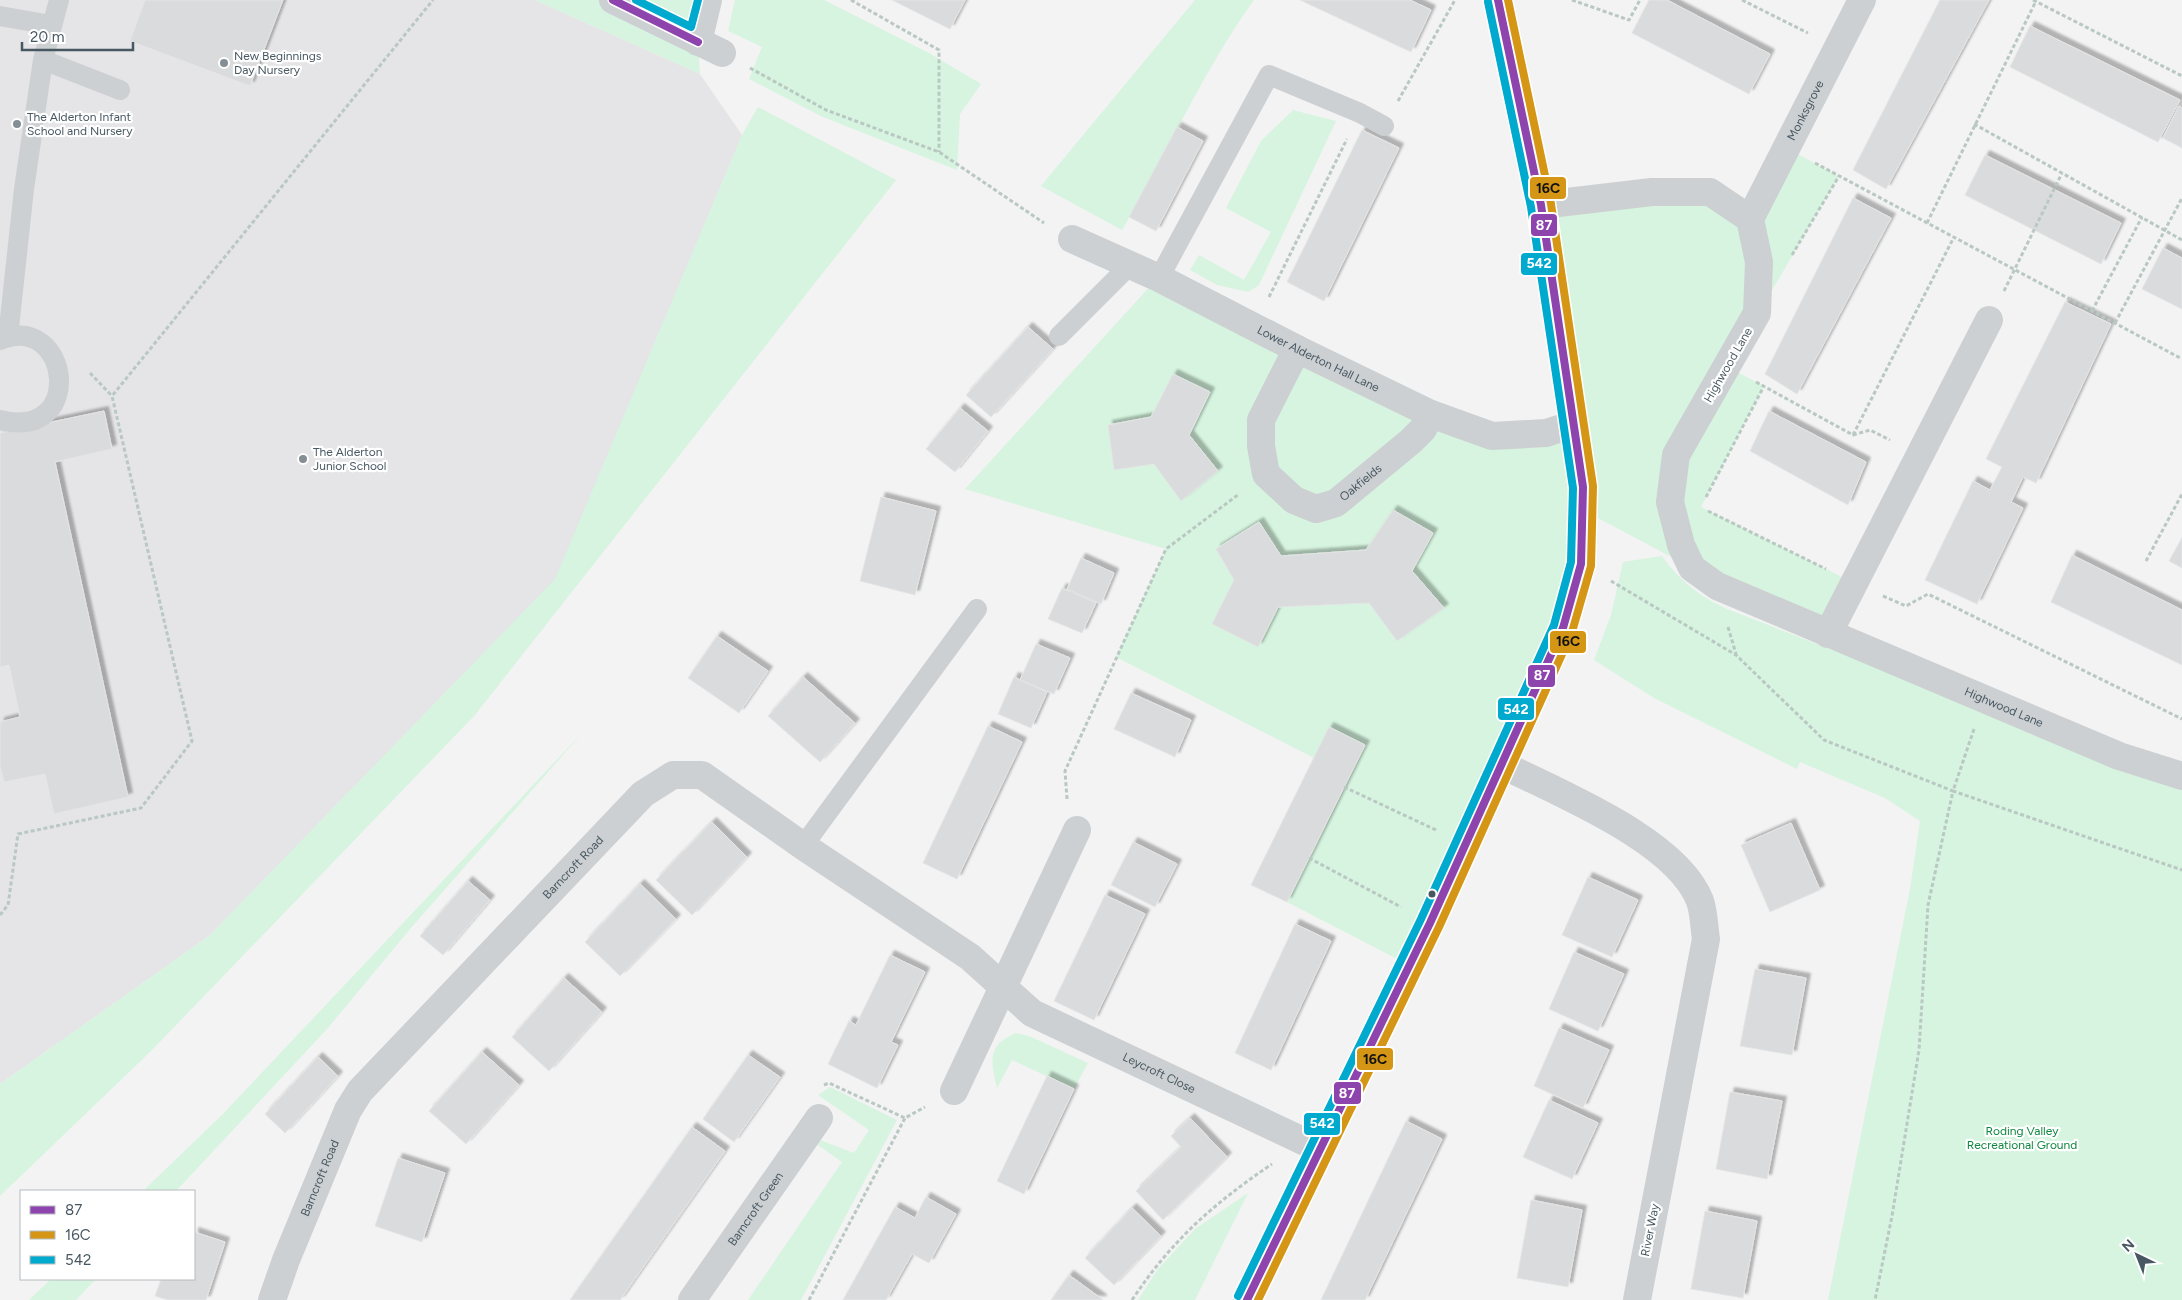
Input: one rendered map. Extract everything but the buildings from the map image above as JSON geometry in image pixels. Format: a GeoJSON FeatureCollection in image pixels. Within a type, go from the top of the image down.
{"type":"FeatureCollection","features":[{"type":"Feature","properties":{"kind":"street"},"geometry":{"type":"LineString","coordinates":[[613,0],[710,48],[708,0]]}},
{"type":"Feature","properties":{"kind":"street"},"geometry":{"type":"LineString","coordinates":[[1247,1300],[1430,923],[1563,628],[1582,564],[1583,487],[1574,424],[1541,205],[1498,0]]}},
{"type":"Feature","properties":{"kind":"street","name":"Monksgrove"},"geometry":{"type":"LineString","coordinates":[[1750,219],[1862,0]]}},
{"type":"Feature","properties":{"kind":"street"},"geometry":{"type":"LineString","coordinates":[[1541,205],[1652,192],[1710,192],[1750,219]]}},
{"type":"Feature","properties":{"kind":"street","name":"Highwood Lane"},"geometry":{"type":"LineString","coordinates":[[1750,219],[1759,262],[1758,313],[1676,456],[1670,502],[1681,545],[1692,568],[1717,586],[1828,634],[2119,756],[2182,776]]}},
{"type":"Feature","properties":{"kind":"street","name":"Lower Alderton Hall Lane"},"geometry":{"type":"LineString","coordinates":[[1072,239],[1159,278],[1297,349],[1431,414],[1492,436],[1546,433],[1574,424]]}},
{"type":"Feature","properties":{"kind":"street"},"geometry":{"type":"LineString","coordinates":[[1828,634],[1989,320]]}},
{"type":"Feature","properties":{"kind":"street"},"geometry":{"type":"LineString","coordinates":[[1266,474],[1261,446],[1261,420],[1297,349]]}},
{"type":"Feature","properties":{"kind":"street","name":"Oakfields"},"geometry":{"type":"LineString","coordinates":[[1266,474],[1294,500],[1316,509],[1336,503],[1411,441],[1423,429],[1431,414]]}},
{"type":"Feature","properties":{"kind":"street","name":"River Way"},"geometry":{"type":"LineString","coordinates":[[1501,764],[1637,833],[1665,855],[1685,877],[1700,901],[1706,939],[1637,1300]]}},
{"type":"Feature","properties":{"kind":"street","name":"Barncroft Road"},"geometry":{"type":"LineString","coordinates":[[272,1300],[286,1260],[348,1110],[360,1091],[643,794],[673,775],[702,775],[970,957],[1004,988]]}},
{"type":"Feature","properties":{"kind":"street"},"geometry":{"type":"LineString","coordinates":[[954,1091],[1077,830]]}},
{"type":"Feature","properties":{"kind":"street","name":"Leycroft Close"},"geometry":{"type":"LineString","coordinates":[[1004,988],[1032,1013],[1320,1148]]}},
{"type":"Feature","properties":{"kind":"street","name":"Barncroft Green"},"geometry":{"type":"LineString","coordinates":[[692,1300],[819,1118]]}},
{"type":"Feature","properties":{"kind":"lane"},"geometry":{"type":"LineString","coordinates":[[0,420],[14,424],[36,419],[54,404],[60,389],[58,368],[48,349],[36,340],[22,336],[4,338],[43,60],[59,0]]}},
{"type":"Feature","properties":{"kind":"lane"},"geometry":{"type":"LineString","coordinates":[[0,16],[51,25]]}},
{"type":"Feature","properties":{"kind":"lane"},"geometry":{"type":"LineString","coordinates":[[43,60],[120,90]]}},
{"type":"Feature","properties":{"kind":"lane"},"geometry":{"type":"LineString","coordinates":[[1159,278],[1269,75],[1360,113],[1384,126]]}},
{"type":"Feature","properties":{"kind":"lane"},"geometry":{"type":"LineString","coordinates":[[1060,336],[1130,264]]}},
{"type":"Feature","properties":{"kind":"lane"},"geometry":{"type":"LineString","coordinates":[[804,846],[977,609]]}},
{"type":"Feature","properties":{"kind":"path"},"geometry":{"type":"LineString","coordinates":[[112,396],[433,0]]}},
{"type":"Feature","properties":{"kind":"path"},"geometry":{"type":"LineString","coordinates":[[851,0],[939,50],[939,152]]}},
{"type":"Feature","properties":{"kind":"path"},"geometry":{"type":"LineString","coordinates":[[1384,126],[1455,0]]}},
{"type":"Feature","properties":{"kind":"path"},"geometry":{"type":"LineString","coordinates":[[1572,0],[1629,20],[1640,0]]}},
{"type":"Feature","properties":{"kind":"path"},"geometry":{"type":"LineString","coordinates":[[1742,0],[1837,48]]}},
{"type":"Feature","properties":{"kind":"path"},"geometry":{"type":"LineString","coordinates":[[1926,222],[2035,1],[2182,76]]}},
{"type":"Feature","properties":{"kind":"path"},"geometry":{"type":"LineString","coordinates":[[710,48],[826,110],[939,152],[1032,216],[1072,239]]}},
{"type":"Feature","properties":{"kind":"path"},"geometry":{"type":"LineString","coordinates":[[1254,327],[1360,113]]}},
{"type":"Feature","properties":{"kind":"path"},"geometry":{"type":"LineString","coordinates":[[1974,124],[2182,240]]}},
{"type":"Feature","properties":{"kind":"path"},"geometry":{"type":"LineString","coordinates":[[1786,148],[2182,358]]}},
{"type":"Feature","properties":{"kind":"path"},"geometry":{"type":"LineString","coordinates":[[1989,320],[2062,173]]}},
{"type":"Feature","properties":{"kind":"path"},"geometry":{"type":"LineString","coordinates":[[1791,256],[1839,176]]}},
{"type":"Feature","properties":{"kind":"path"},"geometry":{"type":"LineString","coordinates":[[2115,323],[2182,198]]}},
{"type":"Feature","properties":{"kind":"path"},"geometry":{"type":"LineString","coordinates":[[2092,311],[2142,217]]}},
{"type":"Feature","properties":{"kind":"path"},"geometry":{"type":"LineString","coordinates":[[1853,435],[1954,237]]}},
{"type":"Feature","properties":{"kind":"path"},"geometry":{"type":"LineString","coordinates":[[1726,367],[1853,435],[1870,430],[1919,455]]}},
{"type":"Feature","properties":{"kind":"path"},"geometry":{"type":"LineString","coordinates":[[0,915],[8,905],[18,834],[141,808],[192,741],[112,396],[86,368]]}},
{"type":"Feature","properties":{"kind":"path"},"geometry":{"type":"LineString","coordinates":[[1705,498],[1764,386]]}},
{"type":"Feature","properties":{"kind":"path"},"geometry":{"type":"LineString","coordinates":[[1077,830],[1068,806],[1065,771],[1166,549],[1266,474]]}},
{"type":"Feature","properties":{"kind":"path"},"geometry":{"type":"LineString","coordinates":[[2146,561],[2182,494]]}},
{"type":"Feature","properties":{"kind":"path"},"geometry":{"type":"LineString","coordinates":[[1681,545],[1701,507],[1854,583],[1906,606],[1928,594],[2182,719]]}},
{"type":"Feature","properties":{"kind":"path"},"geometry":{"type":"LineString","coordinates":[[1582,564],[1736,655],[1824,740],[1953,791],[2182,870]]}},
{"type":"Feature","properties":{"kind":"path"},"geometry":{"type":"LineString","coordinates":[[1875,1300],[1892,1216],[1919,1050],[1928,905],[1953,791],[1984,699]]}},
{"type":"Feature","properties":{"kind":"path"},"geometry":{"type":"LineString","coordinates":[[1344,787],[1465,844]]}},
{"type":"Feature","properties":{"kind":"path"},"geometry":{"type":"LineString","coordinates":[[1309,858],[1430,923]]}},
{"type":"Feature","properties":{"kind":"path"},"geometry":{"type":"LineString","coordinates":[[819,1118],[803,1107],[819,1088],[830,1083],[905,1118]]}},
{"type":"Feature","properties":{"kind":"path"},"geometry":{"type":"LineString","coordinates":[[809,1300],[905,1118],[954,1091]]}},
{"type":"Feature","properties":{"kind":"path"},"geometry":{"type":"LineString","coordinates":[[1132,1300],[1155,1266],[1192,1225],[1235,1189],[1275,1162],[1320,1148]]}},
{"type":"Feature","properties":{"kind":"shaded area","name":"The Alderton Junior School"},"geometry":{"type":"Polygon","coordinates":[[[0,0],[535,0],[700,74],[742,135],[556,579],[209,936],[0,1084],[0,0]]]}},
{"type":"Feature","properties":{"kind":"green space"},"geometry":{"type":"Polygon","coordinates":[[[535,0],[708,0],[698,42],[700,74],[535,0]]]}},
{"type":"Feature","properties":{"kind":"green space"},"geometry":{"type":"Polygon","coordinates":[[[735,0],[824,0],[929,53],[981,84],[960,114],[957,170],[823,117],[749,79],[762,47],[728,31],[735,0]]]}},
{"type":"Feature","properties":{"kind":"green space"},"geometry":{"type":"Polygon","coordinates":[[[1195,0],[1254,0],[1235,27],[1201,84],[1122,230],[1041,186],[1195,0]]]}},
{"type":"Feature","properties":{"kind":"green space"},"geometry":{"type":"Polygon","coordinates":[[[758,107],[896,180],[475,715],[151,1051],[0,1196],[0,1084],[209,936],[555,579],[742,135],[758,107]]]}},
{"type":"Feature","properties":{"kind":"green space"},"geometry":{"type":"Polygon","coordinates":[[[1293,110],[1336,121],[1259,285],[1248,292],[1217,285],[1190,270],[1199,255],[1244,280],[1271,232],[1226,208],[1261,141],[1293,110]]]}},
{"type":"Feature","properties":{"kind":"green space"},"geometry":{"type":"Polygon","coordinates":[[[1786,148],[1839,176],[1727,367],[1764,386],[1701,507],[1854,583],[1828,634],[1692,568],[1583,510],[1541,205],[1710,192],[1750,219],[1786,148]]]}},
{"type":"Feature","properties":{"kind":"green space"},"geometry":{"type":"Polygon","coordinates":[[[1154,282],[1289,351],[1256,451],[1318,515],[1433,420],[1569,432],[1576,563],[1405,963],[1287,902],[1364,745],[1329,727],[1314,758],[1116,657],[1166,549],[965,489],[1154,282]]]}},
{"type":"Feature","properties":{"kind":"green space"},"geometry":{"type":"Polygon","coordinates":[[[1297,349],[1431,414],[1336,503],[1294,500],[1261,446],[1297,349]]]}},
{"type":"Feature","properties":{"kind":"green space","name":"Roding Valley Recreational Ground"},"geometry":{"type":"Polygon","coordinates":[[[1662,556],[1691,587],[1727,609],[2182,786],[2182,1300],[1828,1300],[1910,889],[1920,821],[1885,798],[1800,762],[1797,769],[1654,698],[1594,660],[1611,615],[1623,562],[1662,556]]]}},
{"type":"Feature","properties":{"kind":"green space"},"geometry":{"type":"Polygon","coordinates":[[[584,731],[410,929],[327,1029],[177,1190],[144,1190],[223,1114],[584,731]]]}},
{"type":"Feature","properties":{"kind":"green space"},"geometry":{"type":"Polygon","coordinates":[[[1016,1033],[1029,1036],[1088,1063],[1074,1089],[1012,1060],[997,1088],[992,1062],[995,1049],[1006,1038],[1016,1033]]]}},
{"type":"Feature","properties":{"kind":"green space"},"geometry":{"type":"Polygon","coordinates":[[[830,1087],[897,1120],[801,1300],[748,1300],[842,1162],[815,1143],[820,1140],[854,1153],[869,1130],[818,1095],[830,1087]]]}},
{"type":"Feature","properties":{"kind":"green space"},"geometry":{"type":"Polygon","coordinates":[[[1248,1193],[1195,1300],[1138,1300],[1158,1269],[1195,1229],[1248,1193]]]}},
{"type":"Feature","properties":{"kind":"green space"},"geometry":{"type":"Polygon","coordinates":[[[50,1280],[95,1280],[76,1300],[29,1300],[50,1280]]]}},
{"type":"Feature","properties":{"kind":"transit line","name":"87"},"geometry":{"type":"LineString","coordinates":[[613,0],[698,42]]}},
{"type":"Feature","properties":{"kind":"transit line","name":"542"},"geometry":{"type":"LineString","coordinates":[[636,0],[691,27],[698,0]]}},
{"type":"Feature","properties":{"kind":"transit line","name":"87"},"geometry":{"type":"LineString","coordinates":[[1247,1300],[1430,923],[1563,628],[1581,564],[1583,487],[1541,205],[1498,0]]}},
{"type":"Feature","properties":{"kind":"transit line","name":"16C"},"geometry":{"type":"LineString","coordinates":[[1258,1300],[1439,927],[1572,632],[1591,566],[1593,486],[1551,204],[1508,0]]}},
{"type":"Feature","properties":{"kind":"transit line","name":"542"},"geometry":{"type":"LineString","coordinates":[[1238,1296],[1421,919],[1554,625],[1571,562],[1573,488],[1531,207],[1488,2]]}},
{"type":"Feature","properties":{"kind":"place","name":"New Beginnings Day Nursery"},"geometry":{"type":"Point","coordinates":[224,63]}},
{"type":"Feature","properties":{"kind":"place","name":"The Alderton Infant School and Nursery"},"geometry":{"type":"Point","coordinates":[17,124]}},
{"type":"Feature","properties":{"kind":"place","name":"The Alderton Junior School"},"geometry":{"type":"Point","coordinates":[303,459]}}]}
